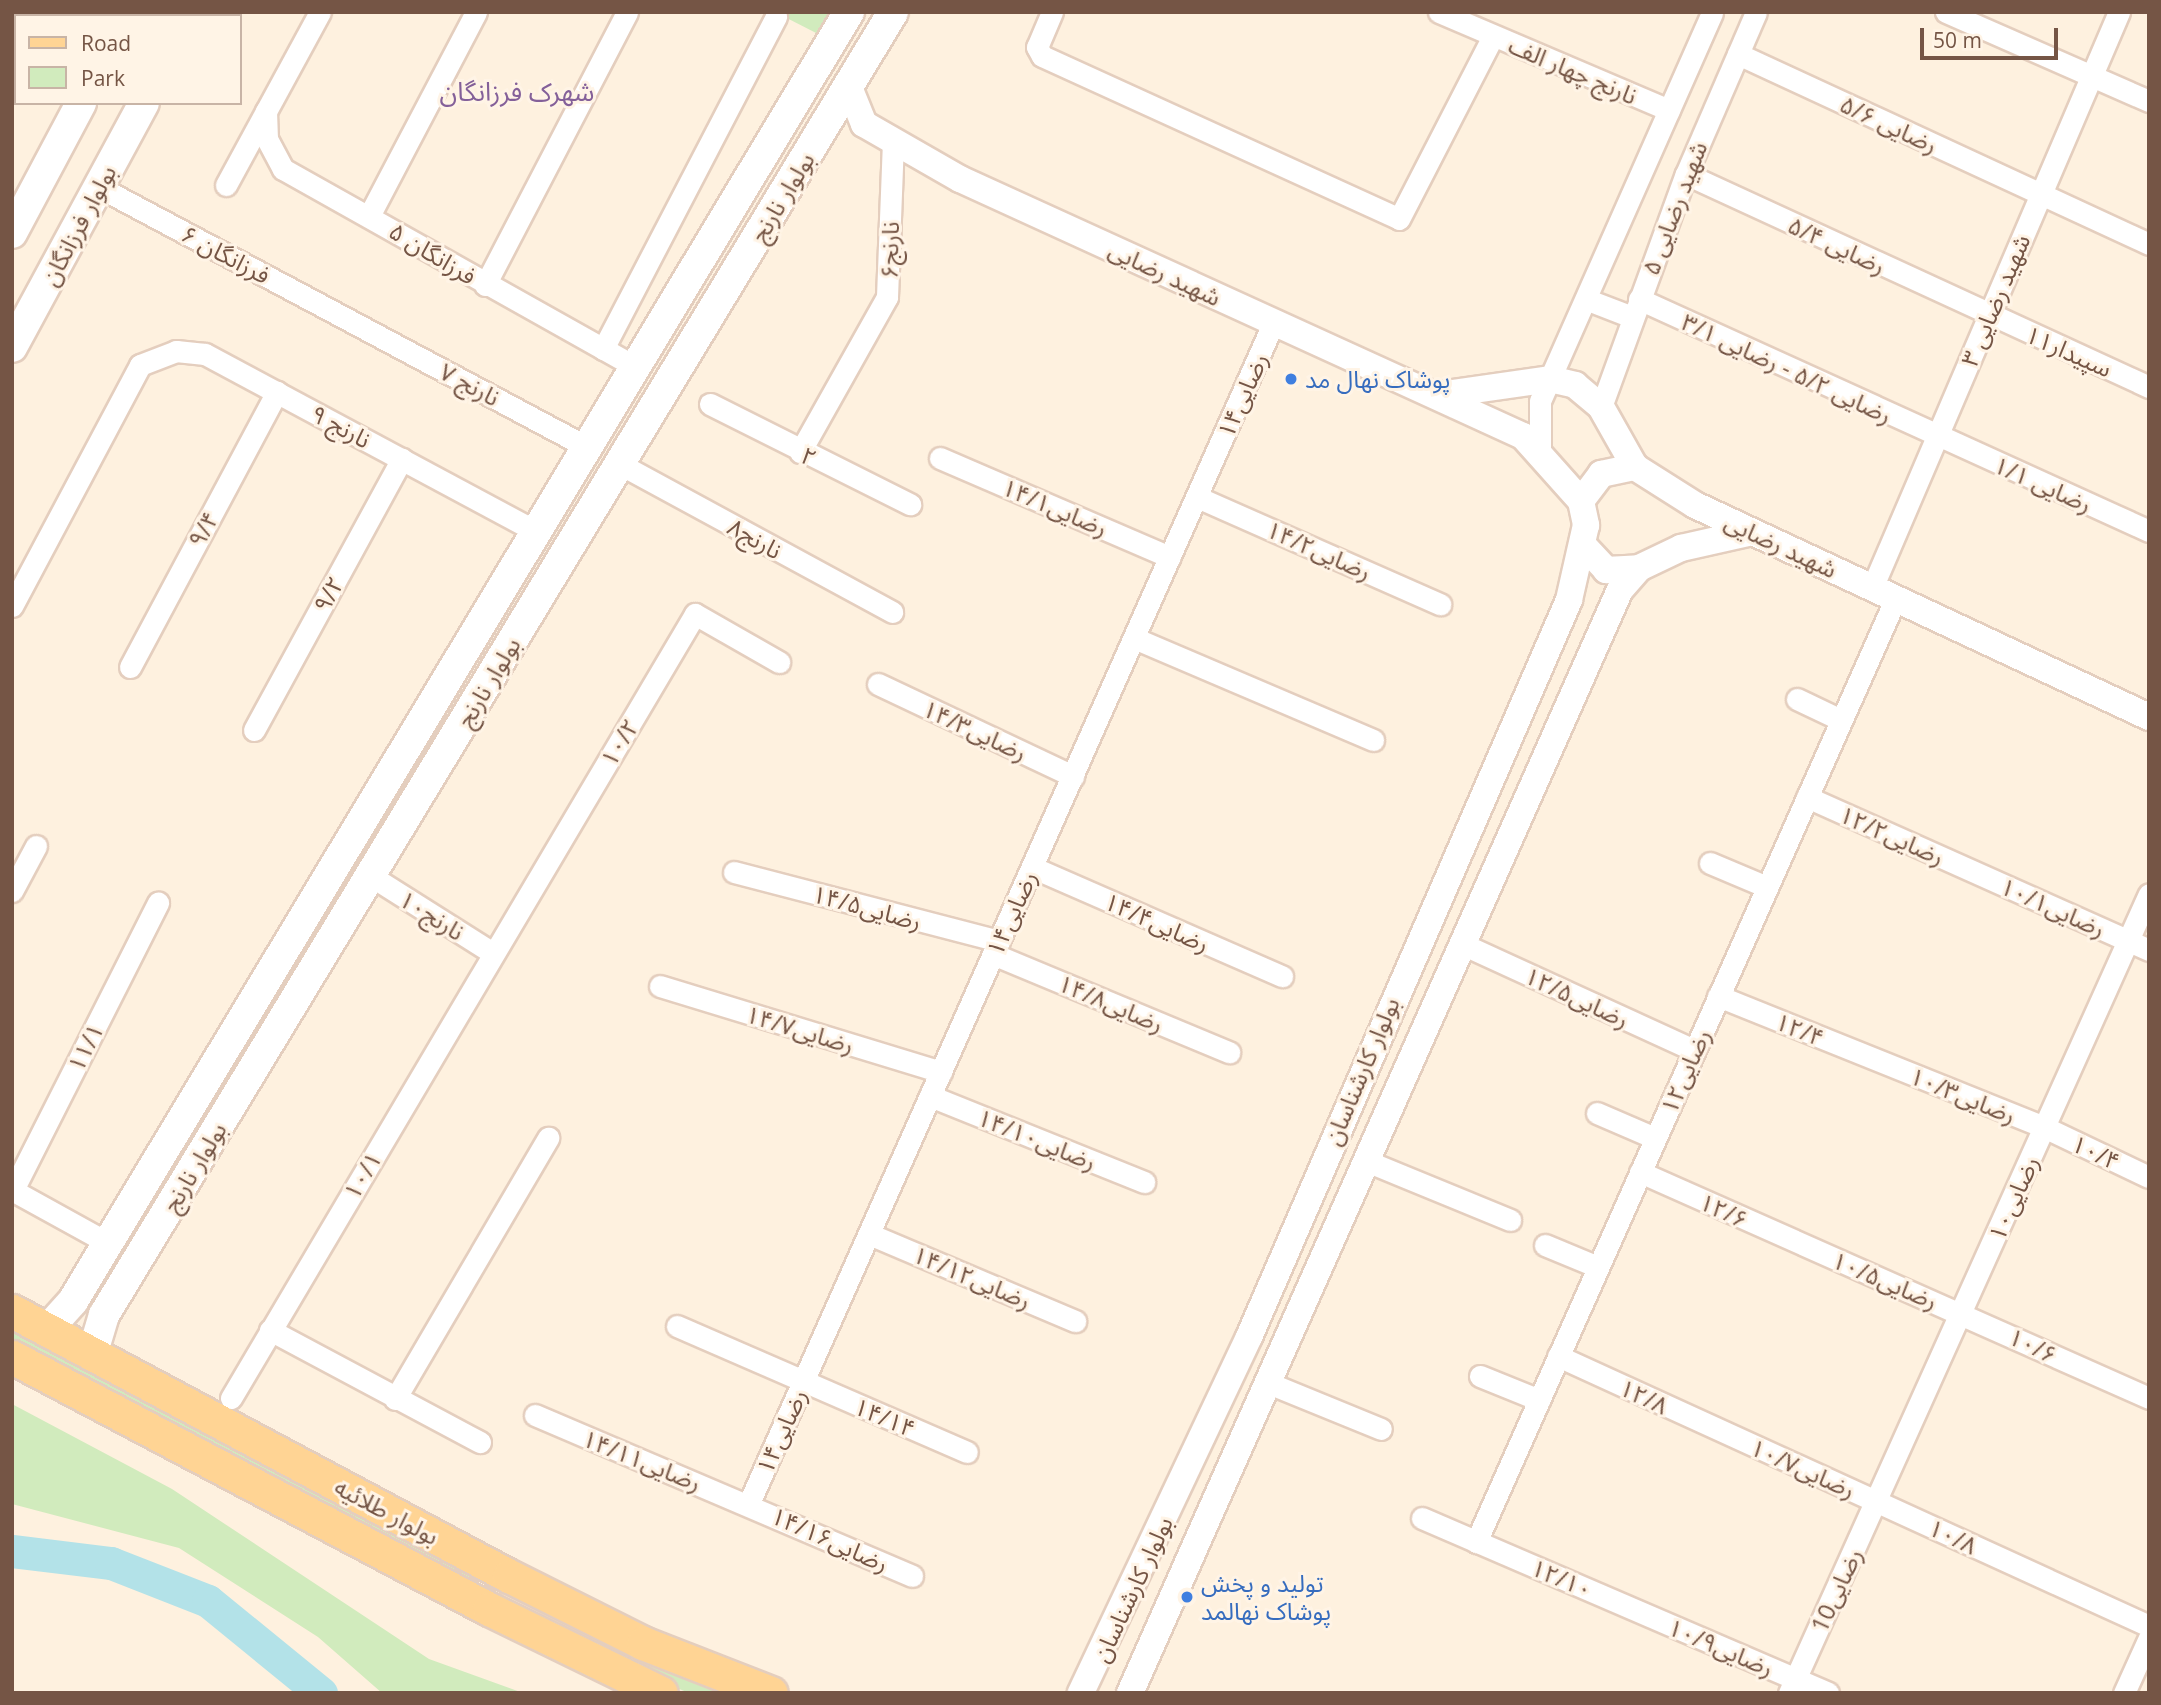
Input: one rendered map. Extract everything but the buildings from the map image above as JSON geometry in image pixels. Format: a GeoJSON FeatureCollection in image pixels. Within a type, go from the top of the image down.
{"type":"FeatureCollection","features":[{"type":"Feature","properties":{"kind":"main road","name":"بولوار نارنج"},"geometry":{"type":"LineString","coordinates":[[47,1330],[73,1301],[849,12]]}},
{"type":"Feature","properties":{"kind":"main road","name":"بولوار نارنج"},"geometry":{"type":"LineString","coordinates":[[92,1355],[104,1315],[893,12]]}},
{"type":"Feature","properties":{"kind":"main road"},"geometry":{"type":"LineString","coordinates":[[12,233],[80,105]]}},
{"type":"Feature","properties":{"kind":"main road","name":"بولوار فرزانگان"},"geometry":{"type":"LineString","coordinates":[[12,347],[143,105]]}},
{"type":"Feature","properties":{"kind":"main road"},"geometry":{"type":"LineString","coordinates":[[452,673],[483,692]]}},
{"type":"Feature","properties":{"kind":"main road"},"geometry":{"type":"LineString","coordinates":[[73,1301],[84,1318],[104,1315]]}},
{"type":"Feature","properties":{"kind":"main road","name":"بولوار طلائیه"},"geometry":{"type":"LineString","coordinates":[[12,1311],[509,1576],[643,1643],[771,1693]]}},
{"type":"Feature","properties":{"kind":"main road","name":"بولوار طلائیه"},"geometry":{"type":"LineString","coordinates":[[12,1357],[489,1609],[661,1693]]}},
{"type":"Feature","properties":{"kind":"main road"},"geometry":{"type":"LineString","coordinates":[[489,1609],[509,1576]]}},
{"type":"Feature","properties":{"kind":"street"},"geometry":{"type":"LineString","coordinates":[[226,185],[320,12]]}},
{"type":"Feature","properties":{"kind":"street"},"geometry":{"type":"LineString","coordinates":[[369,216],[476,12]]}},
{"type":"Feature","properties":{"kind":"street"},"geometry":{"type":"LineString","coordinates":[[485,285],[627,12]]}},
{"type":"Feature","properties":{"kind":"street"},"geometry":{"type":"LineString","coordinates":[[1052,12],[1037,47],[1042,56],[1399,219],[1493,36]]}},
{"type":"Feature","properties":{"kind":"street","name":"شهید رضایی ۵"},"geometry":{"type":"LineString","coordinates":[[1540,449],[1536,416],[1550,379],[1588,300],[1712,12]]}},
{"type":"Feature","properties":{"kind":"street","name":"شهید رضایی ۵"},"geometry":{"type":"LineString","coordinates":[[1601,407],[1686,174],[1756,12]]}},
{"type":"Feature","properties":{"kind":"street"},"geometry":{"type":"LineString","coordinates":[[1946,12],[2149,101]]}},
{"type":"Feature","properties":{"kind":"street","name":"شهید رضایی ۳"},"geometry":{"type":"LineString","coordinates":[[1884,594],[1936,437],[2119,12]]}},
{"type":"Feature","properties":{"kind":"street","name":"نارنج چهار الف"},"geometry":{"type":"LineString","coordinates":[[1453,15],[1493,36],[1669,110]]}},
{"type":"Feature","properties":{"kind":"street"},"geometry":{"type":"LineString","coordinates":[[603,349],[776,16]]}},
{"type":"Feature","properties":{"kind":"street","name":"رضایی ۵/۶"},"geometry":{"type":"LineString","coordinates":[[1738,54],[2149,244]]}},
{"type":"Feature","properties":{"kind":"street"},"geometry":{"type":"LineString","coordinates":[[849,87],[864,124],[893,143]]}},
{"type":"Feature","properties":{"kind":"street","name":"فرزانگان ۵"},"geometry":{"type":"LineString","coordinates":[[266,111],[267,139],[283,169],[485,285],[637,368]]}},
{"type":"Feature","properties":{"kind":"street","name":"شهید رضایی"},"geometry":{"type":"LineString","coordinates":[[893,143],[1273,324],[1440,395],[1540,449]]}},
{"type":"Feature","properties":{"kind":"street","name":"نارنج۶"},"geometry":{"type":"LineString","coordinates":[[800,452],[887,297],[893,143]]}},
{"type":"Feature","properties":{"kind":"street","name":"رضایی ۵/۴"},"geometry":{"type":"LineString","coordinates":[[1686,174],[1988,316]]}},
{"type":"Feature","properties":{"kind":"street","name":"فرزانگان ۶"},"geometry":{"type":"LineString","coordinates":[[99,187],[352,321]]}},
{"type":"Feature","properties":{"kind":"street","name":"رضایی ۵/۲ - رضایی ۳/۱"},"geometry":{"type":"LineString","coordinates":[[1588,300],[1635,308],[1936,437]]}},
{"type":"Feature","properties":{"kind":"street","name":"سپیدار۱۱"},"geometry":{"type":"LineString","coordinates":[[1988,316],[2149,387]]}},
{"type":"Feature","properties":{"kind":"street","name":"نارنج ۷"},"geometry":{"type":"LineString","coordinates":[[352,321],[587,447]]}},
{"type":"Feature","properties":{"kind":"street","name":"رضایی۱۴"},"geometry":{"type":"LineString","coordinates":[[749,1503],[1273,324]]}},
{"type":"Feature","properties":{"kind":"street","name":"نارنج ۹"},"geometry":{"type":"LineString","coordinates":[[12,606],[140,365],[176,351],[205,354],[537,532]]}},
{"type":"Feature","properties":{"kind":"street","name":"شهید رضایی"},"geometry":{"type":"LineString","coordinates":[[1440,395],[1550,379],[1575,385],[1601,407],[1635,467],[1695,505],[2149,717]]}},
{"type":"Feature","properties":{"kind":"street","name":"۹/۴"},"geometry":{"type":"LineString","coordinates":[[130,667],[276,391]]}},
{"type":"Feature","properties":{"kind":"street","name":"۲"},"geometry":{"type":"LineString","coordinates":[[710,404],[800,452],[910,504]]}},
{"type":"Feature","properties":{"kind":"street","name":"رضایی ۱/۱"},"geometry":{"type":"LineString","coordinates":[[1936,437],[2149,531]]}},
{"type":"Feature","properties":{"kind":"street"},"geometry":{"type":"LineString","coordinates":[[1540,449],[1581,501],[1601,474],[1635,467]]}},
{"type":"Feature","properties":{"kind":"street","name":"۱۴/۱رضایی"},"geometry":{"type":"LineString","coordinates":[[940,458],[1170,557]]}},
{"type":"Feature","properties":{"kind":"street","name":"۹/۲"},"geometry":{"type":"LineString","coordinates":[[254,730],[402,459]]}},
{"type":"Feature","properties":{"kind":"street","name":"نارنج۸"},"geometry":{"type":"LineString","coordinates":[[618,463],[892,612]]}},
{"type":"Feature","properties":{"kind":"street","name":"رضایی۱۴/۲"},"geometry":{"type":"LineString","coordinates":[[1197,497],[1440,604]]}},
{"type":"Feature","properties":{"kind":"street","name":"بولوار کارشناسان"},"geometry":{"type":"LineString","coordinates":[[1086,1691],[1249,1337],[1569,600],[1584,546],[1581,501]]}},
{"type":"Feature","properties":{"kind":"street"},"geometry":{"type":"LineString","coordinates":[[1681,548],[1696,525],[1695,505]]}},
{"type":"Feature","properties":{"kind":"street"},"geometry":{"type":"LineString","coordinates":[[1584,546],[1606,570],[1639,568],[1681,548],[1752,532]]}},
{"type":"Feature","properties":{"kind":"street","name":"بولوار کارشناسان"},"geometry":{"type":"LineString","coordinates":[[1130,1693],[1607,616],[1639,568]]}},
{"type":"Feature","properties":{"kind":"street"},"geometry":{"type":"LineString","coordinates":[[1569,600],[1595,592],[1607,616]]}},
{"type":"Feature","properties":{"kind":"street","name":"رضایی۱۲"},"geometry":{"type":"LineString","coordinates":[[1476,1542],[1842,720],[1884,594]]}},
{"type":"Feature","properties":{"kind":"street","name":"۱۰/۲"},"geometry":{"type":"LineString","coordinates":[[493,953],[695,614],[779,662]]}},
{"type":"Feature","properties":{"kind":"street"},"geometry":{"type":"LineString","coordinates":[[1134,638],[1373,740]]}},
{"type":"Feature","properties":{"kind":"street","name":"رضایی۱۴/۳"},"geometry":{"type":"LineString","coordinates":[[878,684],[1073,776]]}},
{"type":"Feature","properties":{"kind":"street"},"geometry":{"type":"LineString","coordinates":[[1797,699],[1842,720]]}},
{"type":"Feature","properties":{"kind":"street","name":"رضایی۱۲/۲"},"geometry":{"type":"LineString","coordinates":[[1807,797],[1977,873]]}},
{"type":"Feature","properties":{"kind":"street"},"geometry":{"type":"LineString","coordinates":[[12,891],[36,846]]}},
{"type":"Feature","properties":{"kind":"street"},"geometry":{"type":"LineString","coordinates":[[1710,863],[1767,887]]}},
{"type":"Feature","properties":{"kind":"street","name":"رضایی۱۴/۴"},"geometry":{"type":"LineString","coordinates":[[1032,867],[1282,976]]}},
{"type":"Feature","properties":{"kind":"street","name":"رضایی۱۴/۵"},"geometry":{"type":"LineString","coordinates":[[734,872],[996,948]]}},
{"type":"Feature","properties":{"kind":"street","name":"رضایی۱۰/۱"},"geometry":{"type":"LineString","coordinates":[[1977,873],[2128,941]]}},
{"type":"Feature","properties":{"kind":"street","name":"نارنج۱۰"},"geometry":{"type":"LineString","coordinates":[[371,876],[493,953]]}},
{"type":"Feature","properties":{"kind":"street","name":"رضایی۱۰"},"geometry":{"type":"LineString","coordinates":[[1877,1502],[2149,894]]}},
{"type":"Feature","properties":{"kind":"street","name":"۱۱/۱"},"geometry":{"type":"LineString","coordinates":[[12,1190],[158,903]]}},
{"type":"Feature","properties":{"kind":"street"},"geometry":{"type":"LineString","coordinates":[[2128,941],[2149,950]]}},
{"type":"Feature","properties":{"kind":"street","name":"رضایی۱۲/۵"},"geometry":{"type":"LineString","coordinates":[[1460,943],[1694,1050]]}},
{"type":"Feature","properties":{"kind":"street","name":"رضایی۱۴/۸"},"geometry":{"type":"LineString","coordinates":[[996,948],[1229,1052]]}},
{"type":"Feature","properties":{"kind":"street","name":"۱۰/۱"},"geometry":{"type":"LineString","coordinates":[[231,1398],[493,953]]}},
{"type":"Feature","properties":{"kind":"street","name":"رضایی۱۴/۷"},"geometry":{"type":"LineString","coordinates":[[660,986],[941,1072]]}},
{"type":"Feature","properties":{"kind":"street","name":"۱۲/۴"},"geometry":{"type":"LineString","coordinates":[[1718,996],[1881,1062]]}},
{"type":"Feature","properties":{"kind":"street","name":"رضایی۱۰/۳"},"geometry":{"type":"LineString","coordinates":[[1881,1062],[2044,1127]]}},
{"type":"Feature","properties":{"kind":"street","name":"رضایی۱۴/۱۰"},"geometry":{"type":"LineString","coordinates":[[930,1096],[1144,1182]]}},
{"type":"Feature","properties":{"kind":"street"},"geometry":{"type":"LineString","coordinates":[[1597,1113],[1655,1138]]}},
{"type":"Feature","properties":{"kind":"street","name":"۱۰/۴"},"geometry":{"type":"LineString","coordinates":[[2044,1127],[2149,1177]]}},
{"type":"Feature","properties":{"kind":"street"},"geometry":{"type":"LineString","coordinates":[[395,1399],[548,1138]]}},
{"type":"Feature","properties":{"kind":"street"},"geometry":{"type":"LineString","coordinates":[[1364,1160],[1510,1220]]}},
{"type":"Feature","properties":{"kind":"street","name":"۱۲/۶"},"geometry":{"type":"LineString","coordinates":[[1640,1172],[1809,1248]]}},
{"type":"Feature","properties":{"kind":"street"},"geometry":{"type":"LineString","coordinates":[[12,1190],[108,1243]]}},
{"type":"Feature","properties":{"kind":"street","name":"رضایی۱۴/۱۲"},"geometry":{"type":"LineString","coordinates":[[869,1234],[1075,1321]]}},
{"type":"Feature","properties":{"kind":"street"},"geometry":{"type":"LineString","coordinates":[[1545,1245],[1598,1267]]}},
{"type":"Feature","properties":{"kind":"street","name":"رضایی۱۰/۵"},"geometry":{"type":"LineString","coordinates":[[1809,1248],[1962,1312]]}},
{"type":"Feature","properties":{"kind":"street","name":"۱۰/۶"},"geometry":{"type":"LineString","coordinates":[[1962,1312],[2149,1398]]}},
{"type":"Feature","properties":{"kind":"street","name":"۱۴/۱۴"},"geometry":{"type":"LineString","coordinates":[[677,1326],[967,1452]]}},
{"type":"Feature","properties":{"kind":"street"},"geometry":{"type":"LineString","coordinates":[[270,1330],[480,1442]]}},
{"type":"Feature","properties":{"kind":"street","name":"۱۲/۸"},"geometry":{"type":"LineString","coordinates":[[1558,1356],[1730,1435]]}},
{"type":"Feature","properties":{"kind":"street"},"geometry":{"type":"LineString","coordinates":[[1480,1376],[1539,1400]]}},
{"type":"Feature","properties":{"kind":"street"},"geometry":{"type":"LineString","coordinates":[[1266,1382],[1381,1429]]}},
{"type":"Feature","properties":{"kind":"street","name":"رضایی۱۴/۱۱"},"geometry":{"type":"LineString","coordinates":[[535,1415],[749,1503]]}},
{"type":"Feature","properties":{"kind":"street","name":"رضایی۱۰/۷"},"geometry":{"type":"LineString","coordinates":[[1730,1435],[1877,1502]]}},
{"type":"Feature","properties":{"kind":"street","name":"۱۰/۸"},"geometry":{"type":"LineString","coordinates":[[1877,1502],[2149,1626]]}},
{"type":"Feature","properties":{"kind":"street","name":"رضایی10"},"geometry":{"type":"LineString","coordinates":[[1792,1686],[1877,1502]]}},
{"type":"Feature","properties":{"kind":"street","name":"رضایی۱۴/۱۶"},"geometry":{"type":"LineString","coordinates":[[749,1503],[912,1576]]}},
{"type":"Feature","properties":{"kind":"street","name":"۱۲/۱۰"},"geometry":{"type":"LineString","coordinates":[[1422,1518],[1648,1615]]}},
{"type":"Feature","properties":{"kind":"street","name":"رضایی۱۰/۹"},"geometry":{"type":"LineString","coordinates":[[1648,1615],[1792,1686],[1828,1693]]}},
{"type":"Feature","properties":{"kind":"street"},"geometry":{"type":"LineString","coordinates":[[2124,1693],[2149,1639]]}},
{"type":"Feature","properties":{"kind":"green space"},"geometry":{"type":"Polygon","coordinates":[[[775,12],[832,12],[820,35],[775,12]]]}},
{"type":"Feature","properties":{"kind":"green space"},"geometry":{"type":"Polygon","coordinates":[[[12,1324],[478,1579],[467,1579],[198,1442],[12,1340],[12,1324]]]}},
{"type":"Feature","properties":{"kind":"green space"},"geometry":{"type":"Polygon","coordinates":[[[12,1404],[172,1489],[429,1659],[523,1693],[382,1693],[318,1637],[179,1548],[12,1504],[12,1404]]]}},
{"type":"Feature","properties":{"kind":"green space"},"geometry":{"type":"Polygon","coordinates":[[[605,1649],[615,1649],[736,1693],[689,1693],[624,1666],[605,1649]]]}},
{"type":"Feature","properties":{"kind":"waterway"},"geometry":{"type":"LineString","coordinates":[[12,1551],[111,1563],[208,1601],[321,1693]]}},
{"type":"Feature","properties":{"kind":"place","name":"پوشاک نهال مد"},"geometry":{"type":"Point","coordinates":[1291,379]}},
{"type":"Feature","properties":{"kind":"place","name":"تولید و پخش پوشاک نهالمد"},"geometry":{"type":"Point","coordinates":[1187,1597]}},
{"type":"Feature","properties":{"kind":"district","name":"شهرک فرزانگان"},"geometry":{"type":"Point","coordinates":[517,92]}}]}
